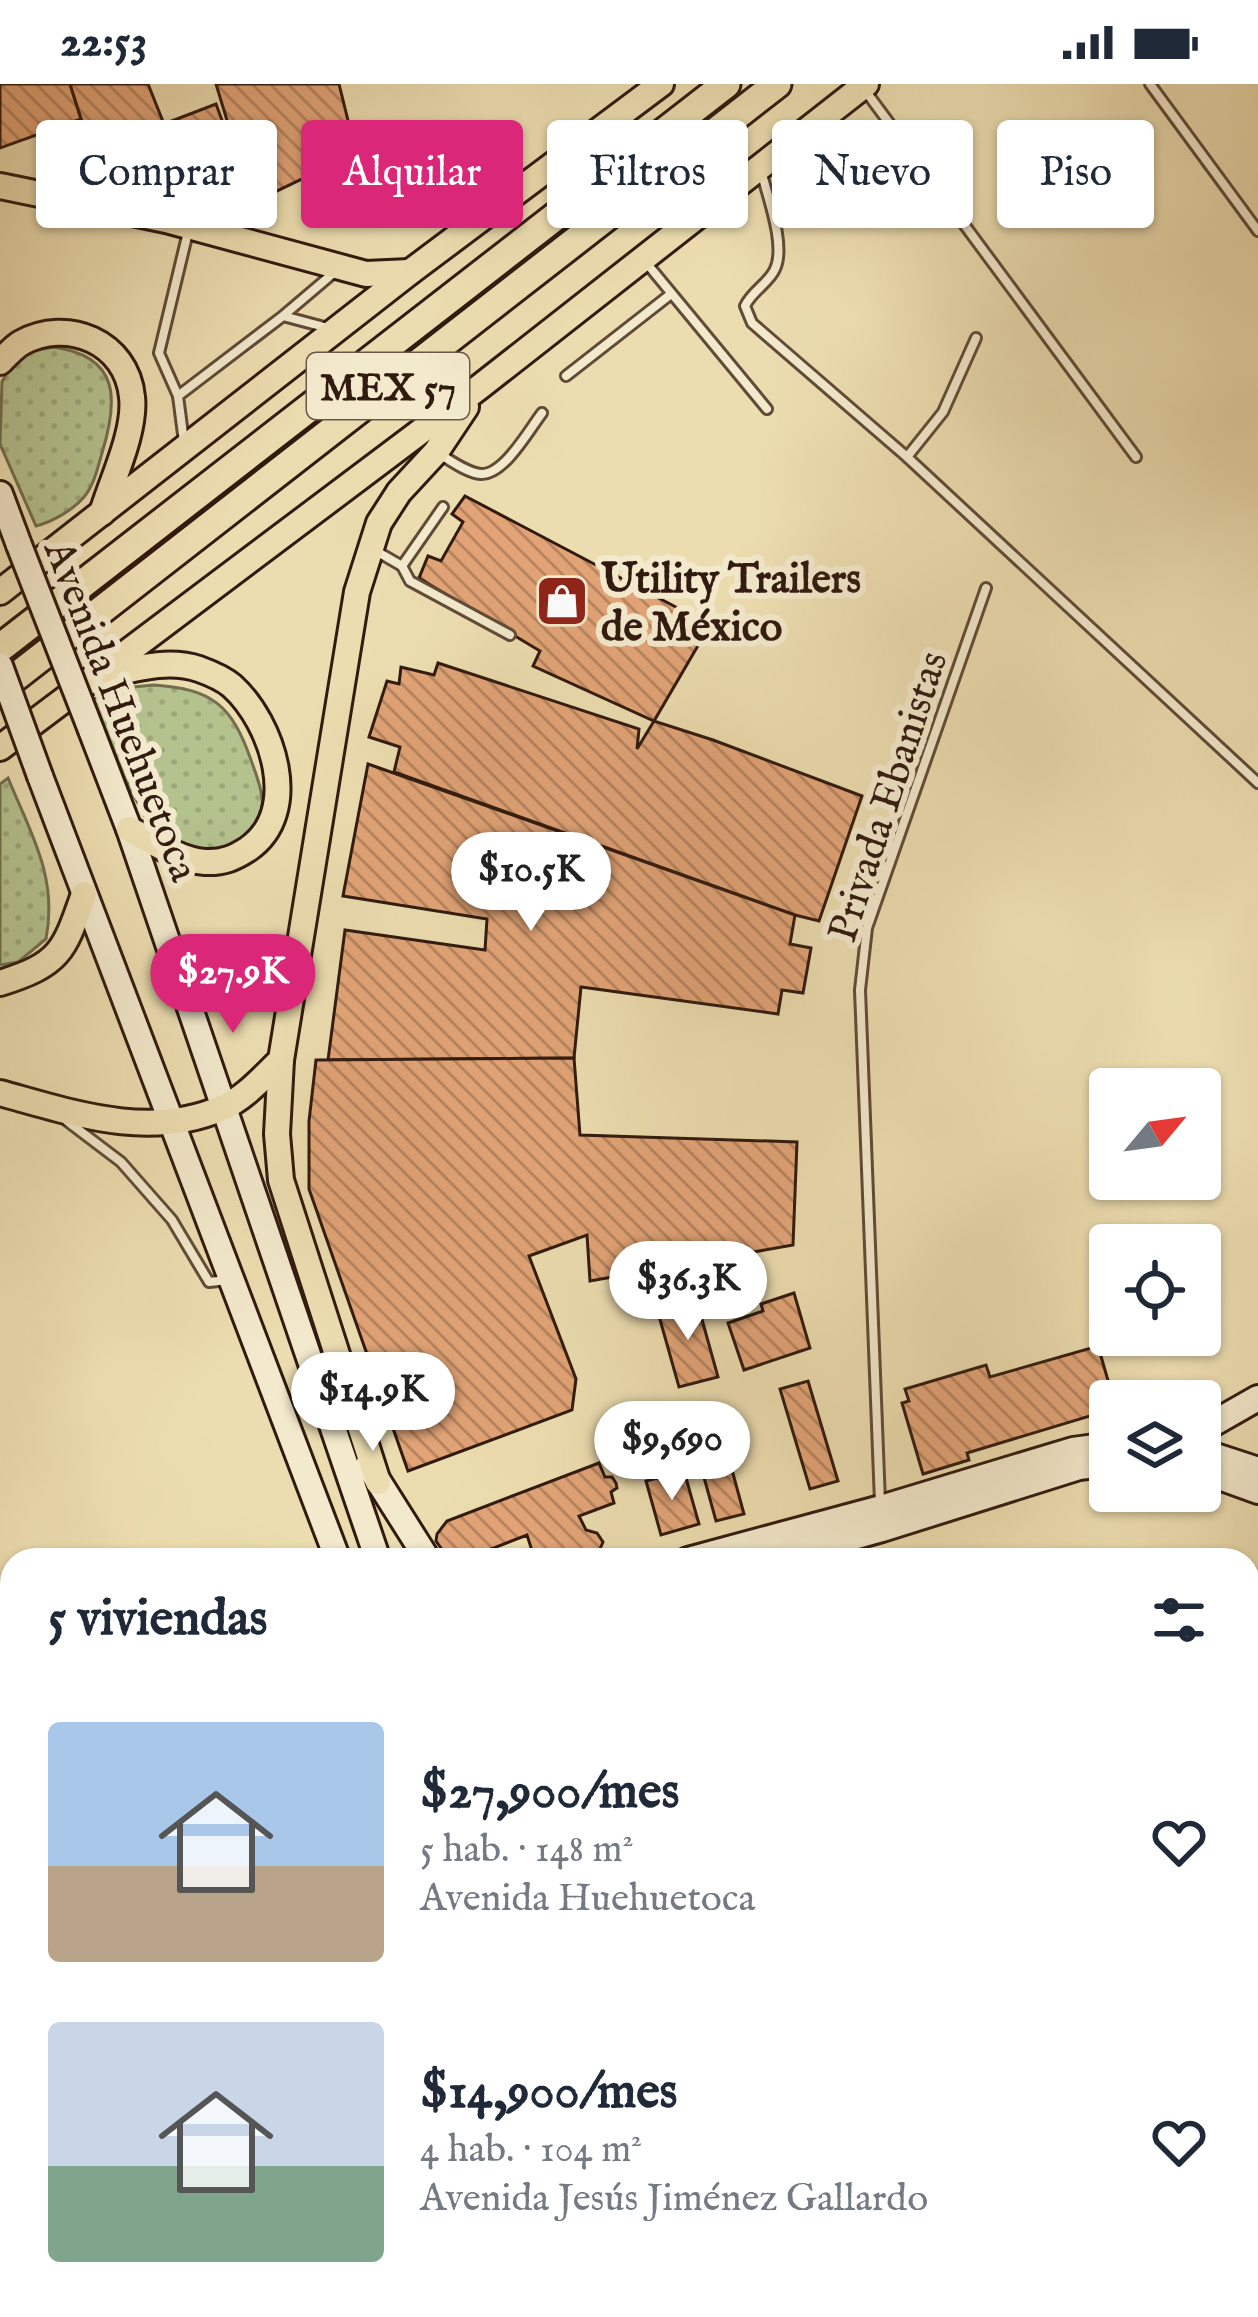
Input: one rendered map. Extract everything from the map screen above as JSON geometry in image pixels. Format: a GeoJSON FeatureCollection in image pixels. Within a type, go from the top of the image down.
{"type":"FeatureCollection","features":[{"type":"Feature","properties":{"kind":"highway","name":"MEX 57"},"geometry":{"type":"LineString","coordinates":[[0,648],[726,84]]}},
{"type":"Feature","properties":{"kind":"highway","name":"MEX 57"},"geometry":{"type":"LineString","coordinates":[[0,689],[777,84]]}},
{"type":"Feature","properties":{"kind":"main road"},"geometry":{"type":"LineString","coordinates":[[0,592],[410,272],[661,84]]}},
{"type":"Feature","properties":{"kind":"main road"},"geometry":{"type":"LineString","coordinates":[[0,748],[477,389],[864,85]]}},
{"type":"Feature","properties":{"kind":"main road"},"geometry":{"type":"LineString","coordinates":[[0,186],[36,194]]}},
{"type":"Feature","properties":{"kind":"main road"},"geometry":{"type":"LineString","coordinates":[[196,228],[366,274],[410,272]]}},
{"type":"Feature","properties":{"kind":"main road"},"geometry":{"type":"LineString","coordinates":[[0,362],[18,344],[46,333],[72,332],[113,352],[128,374],[131,413],[102,513]]}},
{"type":"Feature","properties":{"kind":"main road"},"geometry":{"type":"LineString","coordinates":[[378,1482],[281,1180],[277,1134],[281,1060],[357,592],[369,548],[399,492],[436,452],[477,389]]}},
{"type":"Feature","properties":{"kind":"main road","name":"Avenida Huehuetoca"},"geometry":{"type":"LineString","coordinates":[[0,494],[129,829],[310,1365]]}},
{"type":"Feature","properties":{"kind":"main road"},"geometry":{"type":"LineString","coordinates":[[91,679],[160,664],[197,668],[230,683],[253,711],[268,742],[278,788],[274,818],[256,843],[230,861],[203,862],[173,853],[129,829]]}},
{"type":"Feature","properties":{"kind":"main road"},"geometry":{"type":"LineString","coordinates":[[0,666],[333,1548]]}},
{"type":"Feature","properties":{"kind":"main road"},"geometry":{"type":"LineString","coordinates":[[0,983],[35,972],[66,945],[84,894]]}},
{"type":"Feature","properties":{"kind":"main road"},"geometry":{"type":"LineString","coordinates":[[0,1093],[117,1123],[173,1124],[225,1107],[281,1060]]}},
{"type":"Feature","properties":{"kind":"main road"},"geometry":{"type":"LineString","coordinates":[[310,1365],[420,1548]]}},
{"type":"Feature","properties":{"kind":"main road"},"geometry":{"type":"LineString","coordinates":[[310,1365],[374,1548]]}},
{"type":"Feature","properties":{"kind":"main road"},"geometry":{"type":"LineString","coordinates":[[1221,1419],[1258,1398]]}},
{"type":"Feature","properties":{"kind":"main road"},"geometry":{"type":"LineString","coordinates":[[803,1548],[1089,1447]]}},
{"type":"Feature","properties":{"kind":"main road"},"geometry":{"type":"LineString","coordinates":[[1221,1458],[1258,1470]]}},
{"type":"Feature","properties":{"kind":"main road"},"geometry":{"type":"LineString","coordinates":[[744,1548],[881,1519],[1089,1465]]}},
{"type":"Feature","properties":{"kind":"main road"},"geometry":{"type":"LineString","coordinates":[[1221,1478],[1258,1491]]}},
{"type":"Feature","properties":{"kind":"lane"},"geometry":{"type":"LineString","coordinates":[[1150,84],[1258,231]]}},
{"type":"Feature","properties":{"kind":"lane"},"geometry":{"type":"LineString","coordinates":[[864,85],[1136,457]]}},
{"type":"Feature","properties":{"kind":"lane"},"geometry":{"type":"LineString","coordinates":[[760,167],[779,245],[775,269],[745,306],[752,323],[907,457],[1258,783]]}},
{"type":"Feature","properties":{"kind":"lane"},"geometry":{"type":"LineString","coordinates":[[184,448],[178,396],[159,353],[189,228]]}},
{"type":"Feature","properties":{"kind":"lane"},"geometry":{"type":"LineString","coordinates":[[643,259],[767,409]]}},
{"type":"Feature","properties":{"kind":"lane"},"geometry":{"type":"LineString","coordinates":[[178,396],[341,267]]}},
{"type":"Feature","properties":{"kind":"lane"},"geometry":{"type":"LineString","coordinates":[[566,376],[671,294]]}},
{"type":"Feature","properties":{"kind":"lane"},"geometry":{"type":"LineString","coordinates":[[283,316],[336,330]]}},
{"type":"Feature","properties":{"kind":"lane"},"geometry":{"type":"LineString","coordinates":[[907,457],[943,412],[976,338]]}},
{"type":"Feature","properties":{"kind":"lane"},"geometry":{"type":"LineString","coordinates":[[436,452],[477,475],[491,473],[501,467],[542,413]]}},
{"type":"Feature","properties":{"kind":"lane"},"geometry":{"type":"LineString","coordinates":[[403,566],[442,507]]}},
{"type":"Feature","properties":{"kind":"lane"},"geometry":{"type":"LineString","coordinates":[[369,548],[403,566],[410,581],[510,635]]}},
{"type":"Feature","properties":{"kind":"lane","name":"Privada Ebanistas"},"geometry":{"type":"LineString","coordinates":[[881,1519],[860,990],[867,928],[986,588]]}},
{"type":"Feature","properties":{"kind":"lane"},"geometry":{"type":"LineString","coordinates":[[46,1106],[121,1162],[172,1220],[209,1282],[230,1280]]}},
{"type":"Feature","properties":{"kind":"green space"},"geometry":{"type":"Polygon","coordinates":[[[53,347],[92,360],[103,371],[109,384],[111,416],[87,492],[68,511],[36,526],[0,444],[2,382],[14,359],[53,347]]]}},
{"type":"Feature","properties":{"kind":"green space"},"geometry":{"type":"Polygon","coordinates":[[[154,685],[191,691],[217,703],[244,741],[260,788],[261,816],[250,834],[220,856],[158,840],[126,781],[93,699],[154,685]]]}},
{"type":"Feature","properties":{"kind":"green space"},"geometry":{"type":"Polygon","coordinates":[[[8,778],[40,856],[49,917],[46,939],[18,962],[0,965],[0,784],[8,778]]]}},
{"type":"Feature","properties":{"kind":"building"},"geometry":{"type":"Polygon","coordinates":[[[0,84],[70,84],[81,119],[36,120],[36,135],[0,148],[0,84]]]}},
{"type":"Feature","properties":{"kind":"building"},"geometry":{"type":"Polygon","coordinates":[[[70,84],[148,84],[162,120],[81,120],[70,84]]]}},
{"type":"Feature","properties":{"kind":"building"},"geometry":{"type":"Polygon","coordinates":[[[216,84],[339,84],[348,120],[301,120],[301,179],[277,191],[277,120],[227,120],[216,84]]]}},
{"type":"Feature","properties":{"kind":"building"},"geometry":{"type":"Polygon","coordinates":[[[216,104],[222,120],[174,120],[216,104]]]}},
{"type":"Feature","properties":{"kind":"building","name":"Utility Trailers de México"},"geometry":{"type":"Polygon","coordinates":[[[465,496],[710,625],[654,721],[533,666],[540,651],[419,578],[428,556],[441,561],[463,522],[452,514],[465,496]]]}},
{"type":"Feature","properties":{"kind":"building"},"geometry":{"type":"Polygon","coordinates":[[[438,663],[639,729],[637,749],[654,721],[862,796],[819,921],[394,772],[400,747],[369,737],[387,681],[399,684],[401,667],[434,675],[438,663]]]}},
{"type":"Feature","properties":{"kind":"building"},"geometry":{"type":"Polygon","coordinates":[[[368,764],[795,915],[790,944],[811,948],[803,993],[782,990],[778,1014],[581,987],[574,1058],[328,1060],[345,930],[485,950],[487,919],[343,896],[368,764]]]}},
{"type":"Feature","properties":{"kind":"building"},"geometry":{"type":"Polygon","coordinates":[[[574,1058],[580,1135],[797,1142],[793,1245],[590,1281],[587,1235],[529,1256],[576,1379],[572,1410],[408,1471],[309,1189],[309,1121],[316,1060],[574,1058]]]}},
{"type":"Feature","properties":{"kind":"building"},"geometry":{"type":"Polygon","coordinates":[[[794,1293],[810,1348],[744,1370],[728,1323],[763,1311],[761,1304],[794,1293]]]}},
{"type":"Feature","properties":{"kind":"building"},"geometry":{"type":"Polygon","coordinates":[[[696,1298],[718,1377],[679,1387],[657,1309],[696,1298]]]}},
{"type":"Feature","properties":{"kind":"building"},"geometry":{"type":"Polygon","coordinates":[[[1089,1349],[1089,1356],[1101,1356],[1108,1380],[1089,1380],[1089,1416],[967,1453],[969,1460],[923,1474],[902,1403],[909,1401],[905,1389],[986,1365],[990,1377],[1089,1349]]]}},
{"type":"Feature","properties":{"kind":"building"},"geometry":{"type":"Polygon","coordinates":[[[808,1381],[838,1481],[810,1489],[780,1389],[808,1381]]]}},
{"type":"Feature","properties":{"kind":"building"},"geometry":{"type":"Polygon","coordinates":[[[717,1415],[744,1514],[716,1521],[689,1423],[717,1415]]]}},
{"type":"Feature","properties":{"kind":"building"},"geometry":{"type":"Polygon","coordinates":[[[599,1463],[605,1477],[616,1483],[611,1492],[614,1503],[579,1516],[586,1530],[597,1533],[603,1542],[600,1548],[531,1548],[527,1535],[494,1548],[441,1548],[437,1534],[447,1521],[599,1463]]]}},
{"type":"Feature","properties":{"kind":"building"},"geometry":{"type":"Polygon","coordinates":[[[684,1471],[699,1524],[661,1535],[646,1481],[684,1471]]]}},
{"type":"Feature","properties":{"kind":"place","name":"Utility Trailers de México"},"geometry":{"type":"Point","coordinates":[562,601]}}]}
